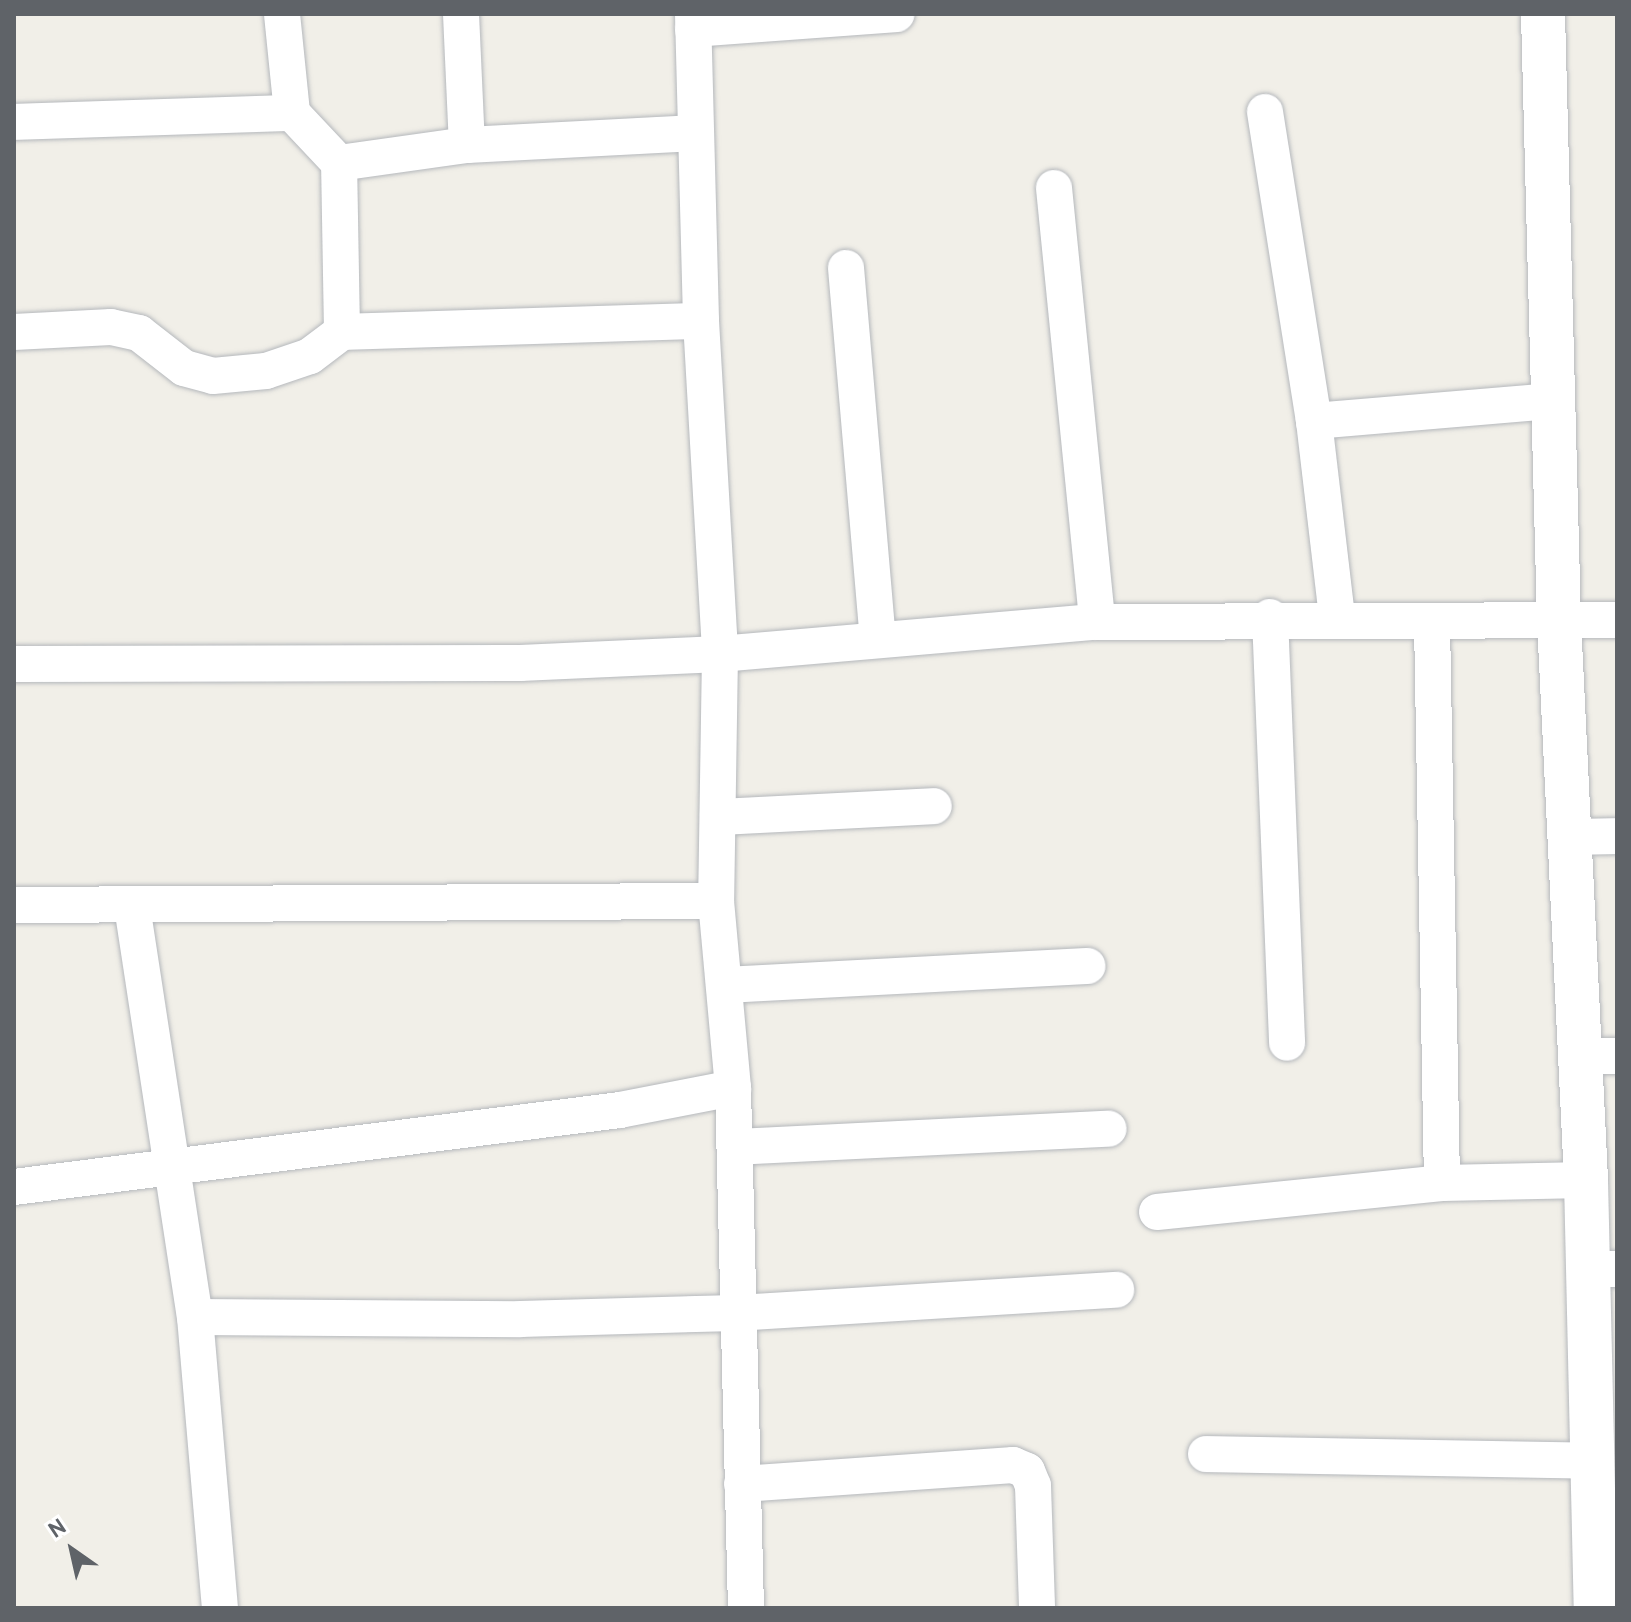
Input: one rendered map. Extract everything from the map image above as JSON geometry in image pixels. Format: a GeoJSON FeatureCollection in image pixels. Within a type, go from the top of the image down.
{"type":"FeatureCollection","features":[{"type":"Feature","properties":{"kind":"street"},"geometry":{"type":"LineString","coordinates":[[282,14],[292,113],[339,163],[342,332]]}},
{"type":"Feature","properties":{"kind":"street"},"geometry":{"type":"LineString","coordinates":[[461,14],[467,145]]}},
{"type":"Feature","properties":{"kind":"street"},"geometry":{"type":"LineString","coordinates":[[746,1608],[736,1313],[733,1088],[716,901],[720,654],[701,321],[693,22],[896,14]]}},
{"type":"Feature","properties":{"kind":"street"},"geometry":{"type":"LineString","coordinates":[[1543,14],[1559,621],[1570,837],[1597,1056],[1586,1180],[1602,1269],[1590,1461],[1596,1608]]}},
{"type":"Feature","properties":{"kind":"street"},"geometry":{"type":"LineString","coordinates":[[1265,112],[1314,421],[1337,617]]}},
{"type":"Feature","properties":{"kind":"street"},"geometry":{"type":"LineString","coordinates":[[14,122],[292,113]]}},
{"type":"Feature","properties":{"kind":"street"},"geometry":{"type":"LineString","coordinates":[[339,163],[467,145],[696,133]]}},
{"type":"Feature","properties":{"kind":"street"},"geometry":{"type":"LineString","coordinates":[[1054,188],[1097,622]]}},
{"type":"Feature","properties":{"kind":"street"},"geometry":{"type":"LineString","coordinates":[[846,268],[878,639]]}},
{"type":"Feature","properties":{"kind":"street"},"geometry":{"type":"LineString","coordinates":[[14,332],[111,327],[139,333],[184,368],[213,376],[266,371],[310,356],[342,332],[701,321]]}},
{"type":"Feature","properties":{"kind":"street"},"geometry":{"type":"LineString","coordinates":[[1314,421],[1553,401]]}},
{"type":"Feature","properties":{"kind":"street"},"geometry":{"type":"LineString","coordinates":[[1270,617],[1287,1043]]}},
{"type":"Feature","properties":{"kind":"street"},"geometry":{"type":"LineString","coordinates":[[14,664],[520,663],[720,654],[1097,622],[1270,617],[1432,622],[1617,620]]}},
{"type":"Feature","properties":{"kind":"street"},"geometry":{"type":"LineString","coordinates":[[1432,622],[1442,1183]]}},
{"type":"Feature","properties":{"kind":"street"},"geometry":{"type":"LineString","coordinates":[[718,817],[934,806]]}},
{"type":"Feature","properties":{"kind":"street"},"geometry":{"type":"LineString","coordinates":[[1570,837],[1617,836]]}},
{"type":"Feature","properties":{"kind":"street"},"geometry":{"type":"LineString","coordinates":[[14,905],[716,901]]}},
{"type":"Feature","properties":{"kind":"street"},"geometry":{"type":"LineString","coordinates":[[132,906],[195,1317],[220,1608]]}},
{"type":"Feature","properties":{"kind":"street"},"geometry":{"type":"LineString","coordinates":[[724,985],[1088,966]]}},
{"type":"Feature","properties":{"kind":"street"},"geometry":{"type":"LineString","coordinates":[[14,1187],[620,1110],[733,1088]]}},
{"type":"Feature","properties":{"kind":"street"},"geometry":{"type":"LineString","coordinates":[[735,1147],[1109,1129]]}},
{"type":"Feature","properties":{"kind":"street"},"geometry":{"type":"LineString","coordinates":[[1157,1212],[1442,1183],[1586,1180]]}},
{"type":"Feature","properties":{"kind":"street"},"geometry":{"type":"LineString","coordinates":[[195,1317],[520,1319],[736,1313],[1116,1290]]}},
{"type":"Feature","properties":{"kind":"street"},"geometry":{"type":"LineString","coordinates":[[1206,1454],[1590,1461]]}},
{"type":"Feature","properties":{"kind":"street"},"geometry":{"type":"LineString","coordinates":[[742,1484],[1013,1465],[1027,1471],[1033,1486],[1037,1608]]}}]}
